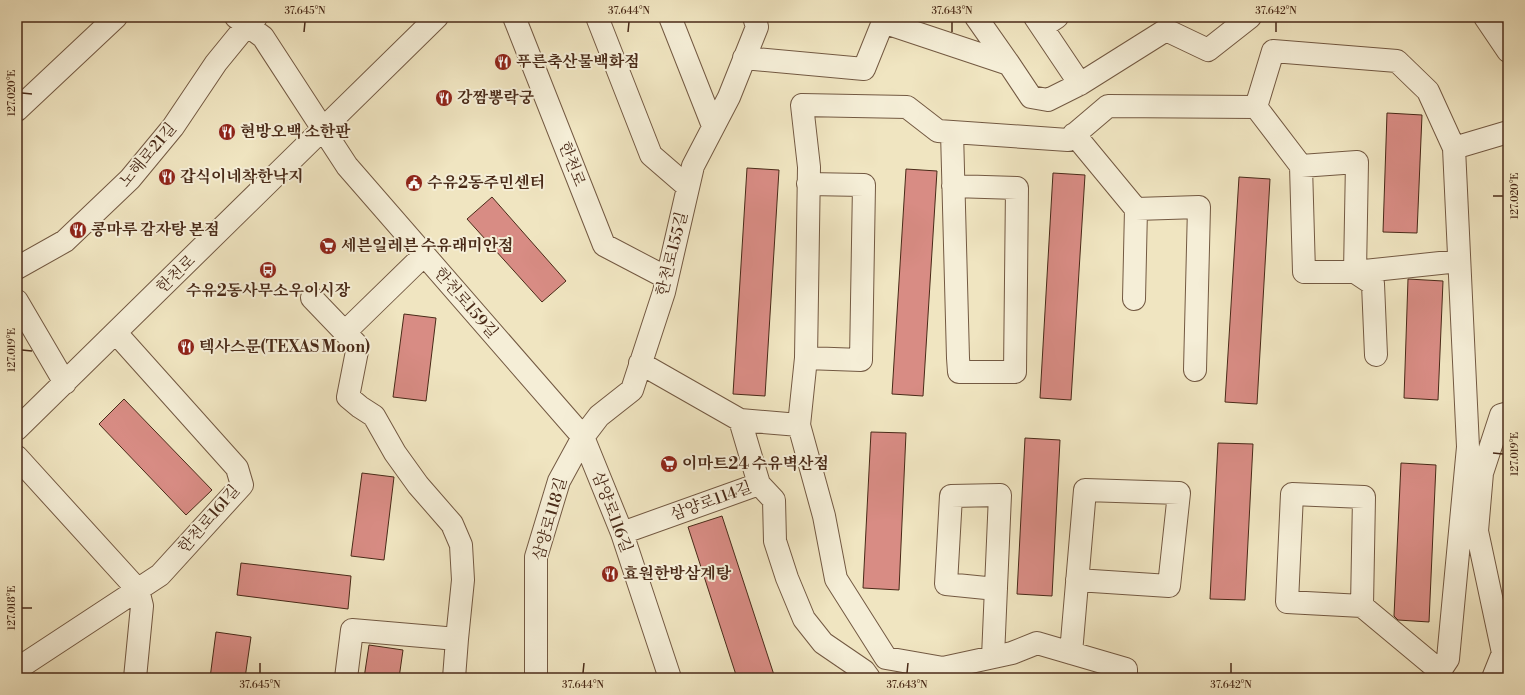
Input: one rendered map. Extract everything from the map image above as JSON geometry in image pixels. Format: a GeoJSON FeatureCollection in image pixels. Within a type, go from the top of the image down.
{"type":"FeatureCollection","features":[{"type":"Feature","properties":{"kind":"street"},"geometry":{"type":"LineString","coordinates":[[17,110],[116,17]]}},
{"type":"Feature","properties":{"kind":"street","name":"한천로"},"geometry":{"type":"LineString","coordinates":[[17,429],[437,17]]}},
{"type":"Feature","properties":{"kind":"street","name":"한천로"},"geometry":{"type":"LineString","coordinates":[[514,17],[604,245],[667,278]]}},
{"type":"Feature","properties":{"kind":"street"},"geometry":{"type":"LineString","coordinates":[[597,17],[652,155],[688,187]]}},
{"type":"Feature","properties":{"kind":"street"},"geometry":{"type":"LineString","coordinates":[[670,17],[713,126]]}},
{"type":"Feature","properties":{"kind":"street","name":"한천로155길"},"geometry":{"type":"LineString","coordinates":[[583,437],[599,416],[632,390],[664,292],[692,166],[729,97],[757,27],[754,17]]}},
{"type":"Feature","properties":{"kind":"street"},"geometry":{"type":"LineString","coordinates":[[976,17],[1031,97],[1048,100],[1080,84],[1166,30],[1208,50],[1250,17]]}},
{"type":"Feature","properties":{"kind":"street"},"geometry":{"type":"LineString","coordinates":[[1486,17],[1508,51]]}},
{"type":"Feature","properties":{"kind":"street","name":"한천로159길"},"geometry":{"type":"LineString","coordinates":[[246,20],[262,37],[347,166],[583,437]]}},
{"type":"Feature","properties":{"kind":"street","name":"노해로21길"},"geometry":{"type":"LineString","coordinates":[[17,268],[65,241],[130,179],[173,127],[246,20]]}},
{"type":"Feature","properties":{"kind":"street"},"geometry":{"type":"LineString","coordinates":[[744,58],[864,69],[884,20],[1009,64]]}},
{"type":"Feature","properties":{"kind":"street"},"geometry":{"type":"LineString","coordinates":[[1045,20],[1080,84]]}},
{"type":"Feature","properties":{"kind":"street"},"geometry":{"type":"LineString","coordinates":[[1256,107],[1273,51],[1398,61],[1428,91],[1454,148],[1468,448],[1448,660],[1440,674],[1362,606],[1287,602],[1292,494],[1364,497],[1362,606]]}},
{"type":"Feature","properties":{"kind":"street"},"geometry":{"type":"LineString","coordinates":[[1126,678],[1126,669],[1037,643],[1012,653],[943,668],[886,658],[836,579],[824,516],[799,425],[806,358],[809,167],[802,105],[907,107],[938,131],[1068,140],[1108,106],[1256,107]]}},
{"type":"Feature","properties":{"kind":"street"},"geometry":{"type":"LineString","coordinates":[[1256,107],[1301,166],[1304,272],[1355,272],[1459,261]]}},
{"type":"Feature","properties":{"kind":"street"},"geometry":{"type":"LineString","coordinates":[[952,132],[953,186],[958,358],[959,372],[1015,372],[1017,188],[953,186]]}},
{"type":"Feature","properties":{"kind":"street"},"geometry":{"type":"LineString","coordinates":[[1454,148],[1508,132]]}},
{"type":"Feature","properties":{"kind":"street"},"geometry":{"type":"LineString","coordinates":[[1074,134],[1136,209],[1134,299]]}},
{"type":"Feature","properties":{"kind":"street"},"geometry":{"type":"LineString","coordinates":[[1301,166],[1357,162],[1355,272]]}},
{"type":"Feature","properties":{"kind":"street"},"geometry":{"type":"LineString","coordinates":[[806,358],[861,360],[864,193],[864,185],[808,184]]}},
{"type":"Feature","properties":{"kind":"street"},"geometry":{"type":"LineString","coordinates":[[1136,209],[1198,207],[1195,370]]}},
{"type":"Feature","properties":{"kind":"street"},"geometry":{"type":"LineString","coordinates":[[345,332],[424,255]]}},
{"type":"Feature","properties":{"kind":"street"},"geometry":{"type":"LineString","coordinates":[[1355,272],[1373,284],[1376,355]]}},
{"type":"Feature","properties":{"kind":"street"},"geometry":{"type":"LineString","coordinates":[[312,298],[358,346],[348,398],[374,416],[395,453],[418,485],[452,524],[461,545],[463,580],[454,678]]}},
{"type":"Feature","properties":{"kind":"street"},"geometry":{"type":"LineString","coordinates":[[17,301],[65,383]]}},
{"type":"Feature","properties":{"kind":"street","name":"한천로161길"},"geometry":{"type":"LineString","coordinates":[[17,669],[160,575],[242,485],[237,468],[116,333]]}},
{"type":"Feature","properties":{"kind":"street"},"geometry":{"type":"LineString","coordinates":[[640,363],[740,420],[799,425]]}},
{"type":"Feature","properties":{"kind":"street"},"geometry":{"type":"LineString","coordinates":[[1493,678],[1503,653],[1477,530],[1482,473],[1501,415],[1508,413]]}},
{"type":"Feature","properties":{"kind":"street"},"geometry":{"type":"LineString","coordinates":[[740,420],[759,484]]}},
{"type":"Feature","properties":{"kind":"street","name":"삼양로116길"},"geometry":{"type":"LineString","coordinates":[[583,437],[622,533],[670,678]]}},
{"type":"Feature","properties":{"kind":"street","name":"삼양로118길"},"geometry":{"type":"LineString","coordinates":[[536,678],[536,557],[559,481],[583,437]]}},
{"type":"Feature","properties":{"kind":"street"},"geometry":{"type":"LineString","coordinates":[[17,457],[138,590],[142,606],[135,678]]}},
{"type":"Feature","properties":{"kind":"street","name":"삼양로114길"},"geometry":{"type":"LineString","coordinates":[[622,533],[759,484],[774,500],[775,541],[787,578],[804,619],[823,643],[864,671],[869,678]]}},
{"type":"Feature","properties":{"kind":"street"},"geometry":{"type":"LineString","coordinates":[[1071,653],[1077,580],[1085,490],[1179,493],[1169,586],[1077,580]]}},
{"type":"Feature","properties":{"kind":"street"},"geometry":{"type":"LineString","coordinates":[[993,657],[996,589],[1000,495],[951,496],[946,584],[996,589]]}},
{"type":"Feature","properties":{"kind":"street"},"geometry":{"type":"LineString","coordinates":[[346,678],[352,630],[457,639]]}},
{"type":"Feature","properties":{"kind":"building"},"geometry":{"type":"Polygon","coordinates":[[[1387,113],[1422,115],[1417,233],[1383,232],[1387,113]]]}},
{"type":"Feature","properties":{"kind":"building"},"geometry":{"type":"Polygon","coordinates":[[[747,168],[779,170],[765,396],[733,394],[747,168]]]}},
{"type":"Feature","properties":{"kind":"building"},"geometry":{"type":"Polygon","coordinates":[[[906,169],[937,171],[923,396],[892,394],[906,169]]]}},
{"type":"Feature","properties":{"kind":"building"},"geometry":{"type":"Polygon","coordinates":[[[1053,173],[1085,175],[1071,400],[1040,398],[1053,173]]]}},
{"type":"Feature","properties":{"kind":"building"},"geometry":{"type":"Polygon","coordinates":[[[1239,177],[1270,179],[1257,404],[1225,402],[1239,177]]]}},
{"type":"Feature","properties":{"kind":"building"},"geometry":{"type":"Polygon","coordinates":[[[492,197],[566,281],[542,302],[467,219],[492,197]]]}},
{"type":"Feature","properties":{"kind":"building"},"geometry":{"type":"Polygon","coordinates":[[[1408,279],[1443,281],[1438,400],[1404,398],[1408,279]]]}},
{"type":"Feature","properties":{"kind":"building"},"geometry":{"type":"Polygon","coordinates":[[[404,314],[436,318],[426,401],[393,397],[404,314]]]}},
{"type":"Feature","properties":{"kind":"building"},"geometry":{"type":"Polygon","coordinates":[[[124,399],[212,490],[186,515],[99,424],[124,399]]]}},
{"type":"Feature","properties":{"kind":"building"},"geometry":{"type":"Polygon","coordinates":[[[871,432],[906,433],[899,590],[863,588],[871,432]]]}},
{"type":"Feature","properties":{"kind":"building"},"geometry":{"type":"Polygon","coordinates":[[[1025,438],[1060,440],[1052,596],[1017,594],[1025,438]]]}},
{"type":"Feature","properties":{"kind":"building"},"geometry":{"type":"Polygon","coordinates":[[[1218,443],[1253,444],[1245,600],[1210,599],[1218,443]]]}},
{"type":"Feature","properties":{"kind":"building"},"geometry":{"type":"Polygon","coordinates":[[[1401,463],[1436,465],[1429,622],[1398,620],[1394,616],[1401,463]]]}},
{"type":"Feature","properties":{"kind":"building"},"geometry":{"type":"Polygon","coordinates":[[[362,473],[394,477],[384,560],[351,556],[362,473]]]}},
{"type":"Feature","properties":{"kind":"building"},"geometry":{"type":"Polygon","coordinates":[[[722,516],[775,678],[737,678],[688,527],[722,516]]]}},
{"type":"Feature","properties":{"kind":"building"},"geometry":{"type":"Polygon","coordinates":[[[241,563],[351,576],[348,609],[237,595],[241,563]]]}},
{"type":"Feature","properties":{"kind":"building"},"geometry":{"type":"Polygon","coordinates":[[[216,632],[251,637],[245,678],[210,678],[216,632]]]}},
{"type":"Feature","properties":{"kind":"building"},"geometry":{"type":"Polygon","coordinates":[[[369,645],[403,650],[399,678],[364,678],[369,645]]]}},
{"type":"Feature","properties":{"kind":"place","name":"푸른축산물백화점"},"geometry":{"type":"Point","coordinates":[503,62]}},
{"type":"Feature","properties":{"kind":"place","name":"강짬뽕락궁"},"geometry":{"type":"Point","coordinates":[444,98]}},
{"type":"Feature","properties":{"kind":"place","name":"현방오백 소한판"},"geometry":{"type":"Point","coordinates":[227,132]}},
{"type":"Feature","properties":{"kind":"place","name":"갑식이네착한낙지"},"geometry":{"type":"Point","coordinates":[167,177]}},
{"type":"Feature","properties":{"kind":"place","name":"수유2동주민센터"},"geometry":{"type":"Point","coordinates":[414,183]}},
{"type":"Feature","properties":{"kind":"place","name":"콩마루 감자탕 본점"},"geometry":{"type":"Point","coordinates":[78,230]}},
{"type":"Feature","properties":{"kind":"place","name":"세븐일레븐 수유래미안점"},"geometry":{"type":"Point","coordinates":[328,246]}},
{"type":"Feature","properties":{"kind":"place","name":"수유2동사무소우이시장"},"geometry":{"type":"Point","coordinates":[268,270]}},
{"type":"Feature","properties":{"kind":"place","name":"텍사스문(TEXAS Moon)"},"geometry":{"type":"Point","coordinates":[186,347]}},
{"type":"Feature","properties":{"kind":"place","name":"이마트24 수유벽산점"},"geometry":{"type":"Point","coordinates":[669,464]}},
{"type":"Feature","properties":{"kind":"place","name":"효원한방삼계탕"},"geometry":{"type":"Point","coordinates":[610,574]}}]}
